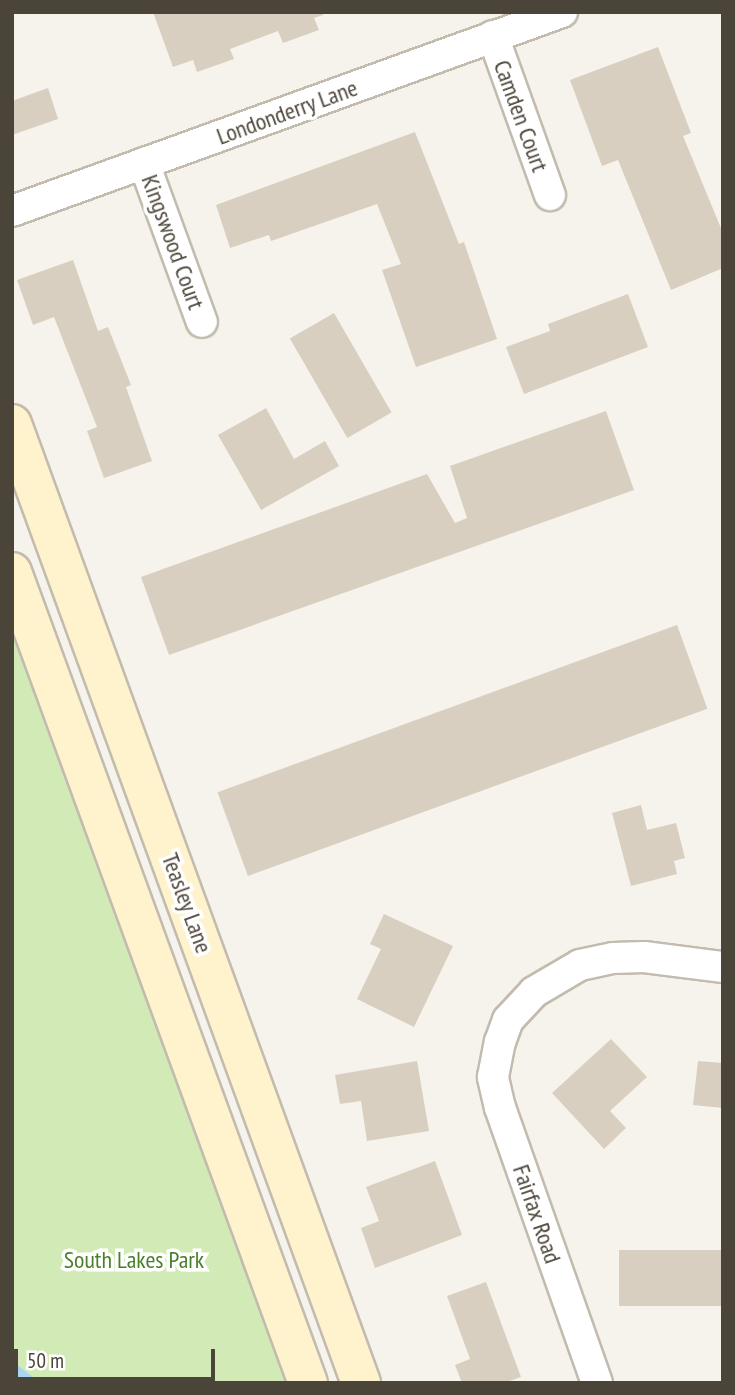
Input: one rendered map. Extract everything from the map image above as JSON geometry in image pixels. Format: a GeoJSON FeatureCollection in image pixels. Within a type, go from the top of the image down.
{"type":"FeatureCollection","features":[{"type":"Feature","properties":{"kind":"main road","name":"Teasley Lane"},"geometry":{"type":"LineString","coordinates":[[12,425],[361,1383]]}},
{"type":"Feature","properties":{"kind":"main road"},"geometry":{"type":"LineString","coordinates":[[12,572],[308,1383]]}},
{"type":"Feature","properties":{"kind":"street","name":"Londonderry Lane"},"geometry":{"type":"LineString","coordinates":[[12,211],[562,12]]}},
{"type":"Feature","properties":{"kind":"street","name":"Camden Court"},"geometry":{"type":"LineString","coordinates":[[493,36],[550,195]]}},
{"type":"Feature","properties":{"kind":"street","name":"Kingswood Court"},"geometry":{"type":"LineString","coordinates":[[144,163],[202,322]]}},
{"type":"Feature","properties":{"kind":"street","name":"Fairfax Road"},"geometry":{"type":"LineString","coordinates":[[597,1383],[500,1108],[493,1077],[500,1042],[508,1020],[534,992],[580,965],[613,958],[644,957],[723,967]]}},
{"type":"Feature","properties":{"kind":"green space","name":"South Lakes Park"},"geometry":{"type":"Polygon","coordinates":[[[12,575],[308,1383],[12,1383],[12,575]]]}},
{"type":"Feature","properties":{"kind":"water"},"geometry":{"type":"Polygon","coordinates":[[[12,1361],[37,1380],[38,1383],[12,1383],[12,1361]]]}},
{"type":"Feature","properties":{"kind":"building"},"geometry":{"type":"Polygon","coordinates":[[[153,12],[323,12],[323,15],[314,18],[319,30],[283,43],[278,31],[230,49],[234,59],[197,72],[193,60],[173,67],[153,12]]]}},
{"type":"Feature","properties":{"kind":"building"},"geometry":{"type":"Polygon","coordinates":[[[658,47],[691,133],[683,136],[723,233],[723,268],[671,290],[618,160],[602,166],[570,80],[658,47]]]}},
{"type":"Feature","properties":{"kind":"building"},"geometry":{"type":"Polygon","coordinates":[[[48,88],[58,119],[12,135],[12,101],[48,88]]]}},
{"type":"Feature","properties":{"kind":"building"},"geometry":{"type":"Polygon","coordinates":[[[415,132],[459,244],[464,242],[497,339],[416,367],[382,270],[401,264],[377,204],[271,241],[269,235],[230,248],[216,205],[415,132]]]}},
{"type":"Feature","properties":{"kind":"building"},"geometry":{"type":"Polygon","coordinates":[[[73,260],[98,331],[108,327],[131,385],[126,387],[152,461],[104,478],[87,431],[97,427],[54,317],[33,325],[17,280],[73,260]]]}},
{"type":"Feature","properties":{"kind":"building"},"geometry":{"type":"Polygon","coordinates":[[[628,294],[648,347],[524,394],[506,347],[550,331],[548,324],[628,294]]]}},
{"type":"Feature","properties":{"kind":"building"},"geometry":{"type":"Polygon","coordinates":[[[334,313],[392,413],[347,438],[290,338],[334,313]]]}},
{"type":"Feature","properties":{"kind":"building"},"geometry":{"type":"Polygon","coordinates":[[[266,408],[294,459],[325,441],[339,466],[261,510],[218,435],[266,408]]]}},
{"type":"Feature","properties":{"kind":"building"},"geometry":{"type":"Polygon","coordinates":[[[606,411],[634,490],[169,655],[141,577],[427,474],[455,523],[467,518],[450,466],[606,411]]]}},
{"type":"Feature","properties":{"kind":"building"},"geometry":{"type":"Polygon","coordinates":[[[677,625],[707,709],[248,876],[217,792],[677,625]]]}},
{"type":"Feature","properties":{"kind":"building"},"geometry":{"type":"Polygon","coordinates":[[[641,805],[647,830],[676,823],[685,858],[674,861],[677,874],[631,886],[612,813],[641,805]]]}},
{"type":"Feature","properties":{"kind":"building"},"geometry":{"type":"Polygon","coordinates":[[[384,914],[453,946],[414,1027],[357,999],[381,949],[370,944],[384,914]]]}},
{"type":"Feature","properties":{"kind":"building"},"geometry":{"type":"Polygon","coordinates":[[[611,1039],[647,1077],[610,1111],[626,1128],[604,1149],[552,1093],[611,1039]]]}},
{"type":"Feature","properties":{"kind":"building"},"geometry":{"type":"Polygon","coordinates":[[[417,1061],[429,1131],[367,1141],[361,1101],[340,1104],[335,1075],[417,1061]]]}},
{"type":"Feature","properties":{"kind":"building"},"geometry":{"type":"Polygon","coordinates":[[[698,1061],[723,1063],[723,1108],[693,1105],[698,1061]]]}},
{"type":"Feature","properties":{"kind":"building"},"geometry":{"type":"Polygon","coordinates":[[[435,1161],[462,1235],[375,1268],[361,1228],[379,1221],[366,1187],[435,1161]]]}},
{"type":"Feature","properties":{"kind":"building"},"geometry":{"type":"Polygon","coordinates":[[[619,1250],[723,1250],[723,1306],[619,1306],[619,1250]]]}},
{"type":"Feature","properties":{"kind":"building"},"geometry":{"type":"Polygon","coordinates":[[[486,1282],[521,1377],[504,1383],[462,1383],[455,1365],[470,1359],[447,1296],[486,1282]]]}}]}
